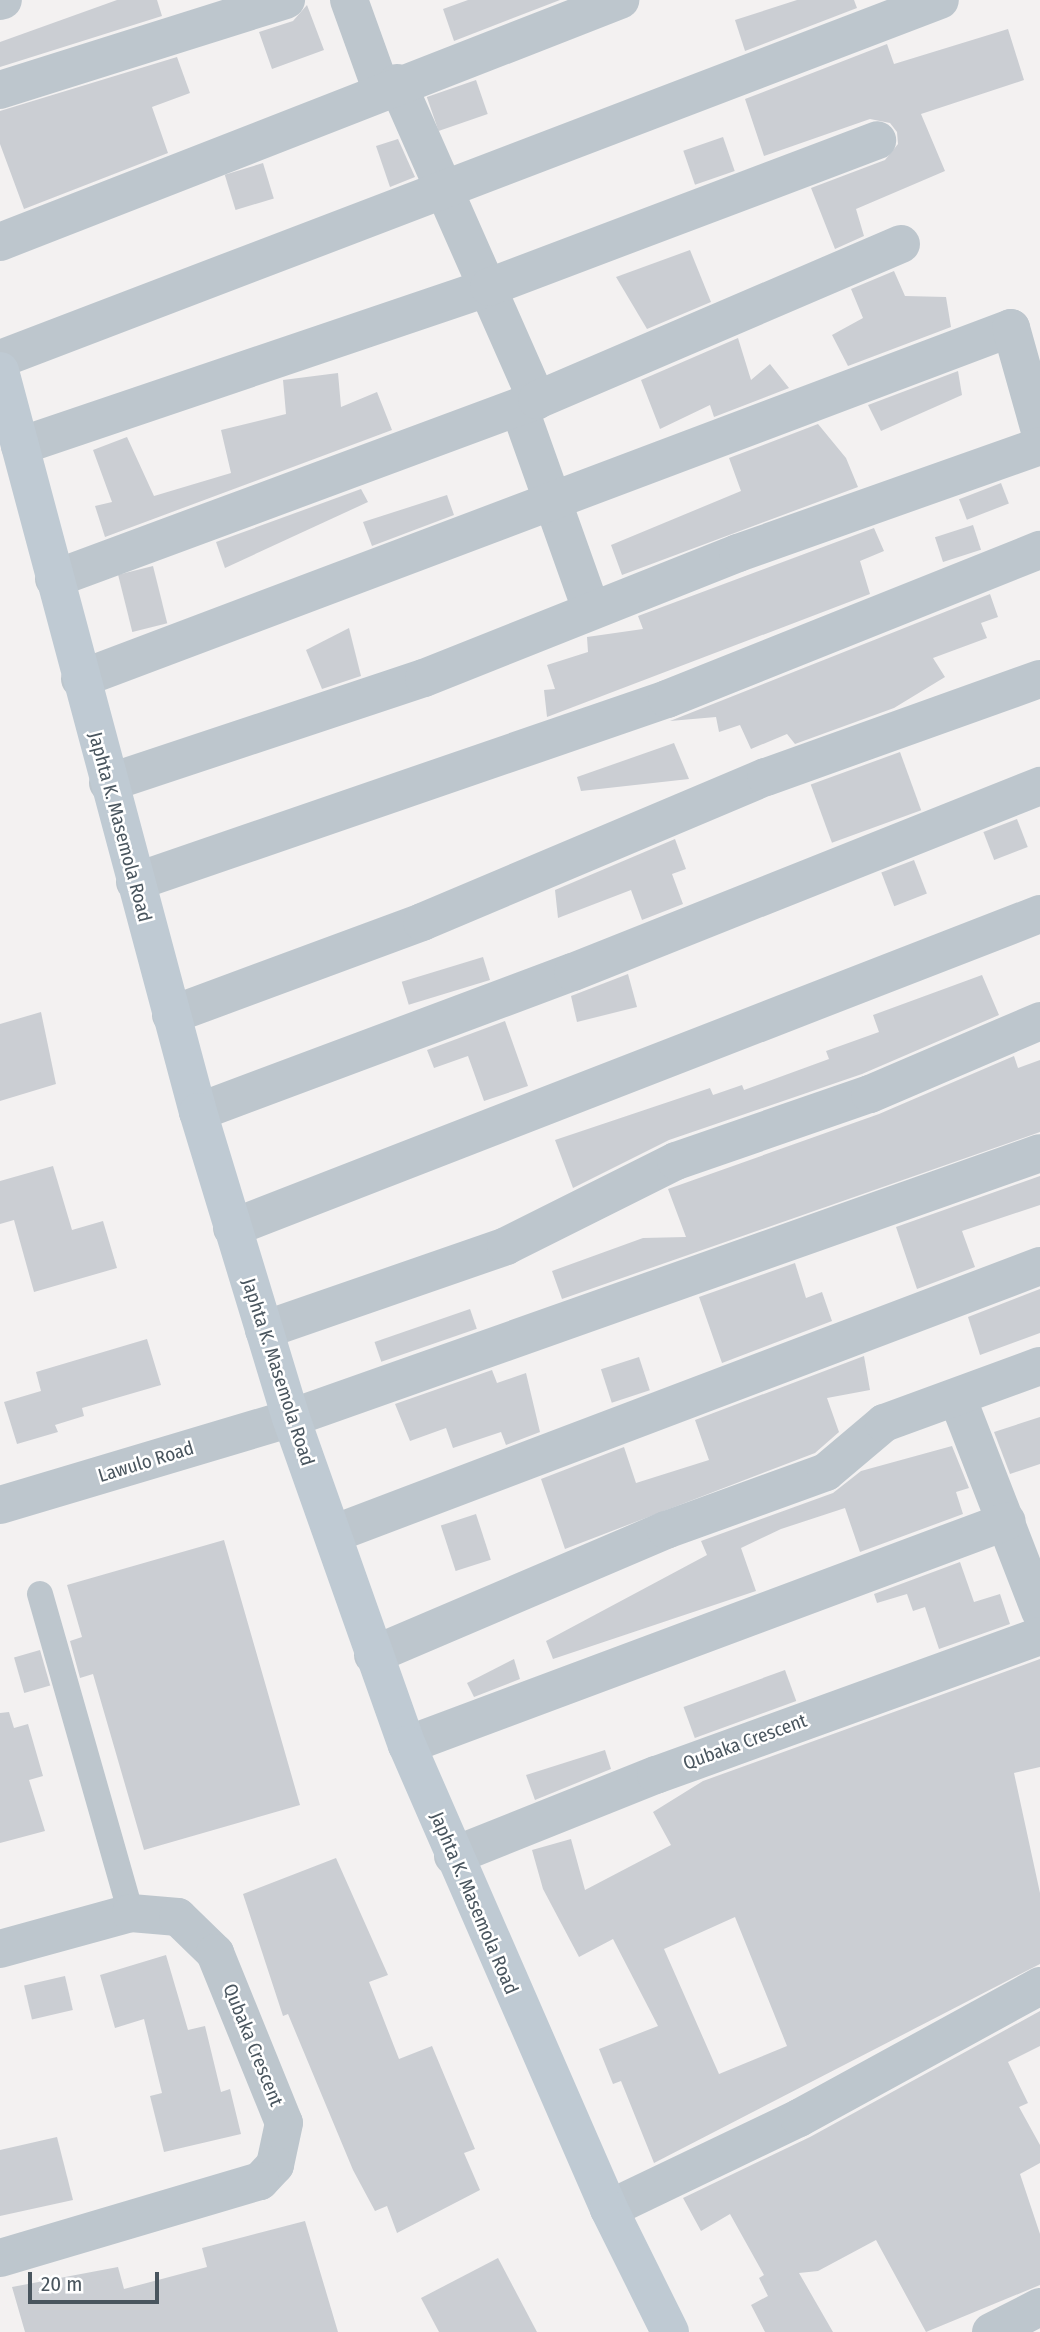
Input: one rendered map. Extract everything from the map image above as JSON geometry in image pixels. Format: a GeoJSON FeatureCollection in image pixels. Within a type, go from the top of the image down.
{"type":"FeatureCollection","features":[{"type":"Feature","properties":{"kind":"main road","name":"Japhta K. Masemola Road"},"geometry":{"type":"LineString","coordinates":[[0,371],[80,679],[198,1112],[291,1418],[373,1655],[453,1856],[609,2209],[670,2332]]}},
{"type":"Feature","properties":{"kind":"street"},"geometry":{"type":"LineString","coordinates":[[0,90],[286,0]]}},
{"type":"Feature","properties":{"kind":"street"},"geometry":{"type":"LineString","coordinates":[[349,0],[389,86],[446,191],[489,287],[528,404],[555,503],[591,609]]}},
{"type":"Feature","properties":{"kind":"street"},"geometry":{"type":"LineString","coordinates":[[0,242],[389,86],[620,0]]}},
{"type":"Feature","properties":{"kind":"street"},"geometry":{"type":"LineString","coordinates":[[0,359],[446,191],[940,0]]}},
{"type":"Feature","properties":{"kind":"street"},"geometry":{"type":"LineString","coordinates":[[20,446],[489,287],[877,140]]}},
{"type":"Feature","properties":{"kind":"street"},"geometry":{"type":"LineString","coordinates":[[54,579],[528,404],[901,244]]}},
{"type":"Feature","properties":{"kind":"street"},"geometry":{"type":"LineString","coordinates":[[80,679],[555,503],[1011,328],[1040,431]]}},
{"type":"Feature","properties":{"kind":"street"},"geometry":{"type":"LineString","coordinates":[[108,783],[424,678],[591,609],[1040,446]]}},
{"type":"Feature","properties":{"kind":"street"},"geometry":{"type":"LineString","coordinates":[[135,883],[667,699],[1040,550]]}},
{"type":"Feature","properties":{"kind":"street"},"geometry":{"type":"LineString","coordinates":[[171,1014],[422,922],[766,777],[1040,679]]}},
{"type":"Feature","properties":{"kind":"street"},"geometry":{"type":"LineString","coordinates":[[198,1112],[586,967],[1040,786]]}},
{"type":"Feature","properties":{"kind":"street"},"geometry":{"type":"LineString","coordinates":[[232,1228],[1040,914]]}},
{"type":"Feature","properties":{"kind":"street"},"geometry":{"type":"LineString","coordinates":[[264,1330],[506,1246],[677,1161],[870,1094],[1040,1021]]}},
{"type":"Feature","properties":{"kind":"street","name":"Lawulo Road"},"geometry":{"type":"LineString","coordinates":[[0,1505],[291,1418],[1040,1153]]}},
{"type":"Feature","properties":{"kind":"street"},"geometry":{"type":"LineString","coordinates":[[333,1534],[1040,1266]]}},
{"type":"Feature","properties":{"kind":"street"},"geometry":{"type":"LineString","coordinates":[[373,1655],[666,1530],[826,1472],[884,1423],[1040,1366]]}},
{"type":"Feature","properties":{"kind":"street"},"geometry":{"type":"LineString","coordinates":[[957,1397],[1040,1611]]}},
{"type":"Feature","properties":{"kind":"street"},"geometry":{"type":"LineString","coordinates":[[407,1745],[1007,1521]]}},
{"type":"Feature","properties":{"kind":"street","name":"Qubaka Crescent"},"geometry":{"type":"LineString","coordinates":[[453,1856],[656,1774],[1040,1636]]}},
{"type":"Feature","properties":{"kind":"street","name":"Qubaka Crescent"},"geometry":{"type":"LineString","coordinates":[[0,1949],[131,1913],[151,1910],[178,1917],[215,1953],[284,2123],[275,2165],[260,2181],[0,2258]]}},
{"type":"Feature","properties":{"kind":"street"},"geometry":{"type":"LineString","coordinates":[[609,2209],[799,2118],[1040,1986]]}},
{"type":"Feature","properties":{"kind":"street"},"geometry":{"type":"LineString","coordinates":[[991,2332],[1040,2307]]}},
{"type":"Feature","properties":{"kind":"lane"},"geometry":{"type":"LineString","coordinates":[[40,1594],[131,1913]]}},
{"type":"Feature","properties":{"kind":"building"},"geometry":{"type":"Polygon","coordinates":[[[117,0],[157,0],[162,16],[0,67],[0,42],[117,0]]]}},
{"type":"Feature","properties":{"kind":"building"},"geometry":{"type":"Polygon","coordinates":[[[468,0],[560,0],[454,41],[443,9],[468,0]]]}},
{"type":"Feature","properties":{"kind":"building"},"geometry":{"type":"Polygon","coordinates":[[[797,0],[854,0],[857,8],[745,51],[735,20],[797,0]]]}},
{"type":"Feature","properties":{"kind":"building"},"geometry":{"type":"Polygon","coordinates":[[[307,5],[324,50],[272,69],[259,32],[293,21],[307,5]]]}},
{"type":"Feature","properties":{"kind":"building"},"geometry":{"type":"Polygon","coordinates":[[[1008,29],[1024,80],[921,114],[945,171],[856,209],[864,236],[835,249],[811,188],[885,160],[898,144],[897,132],[890,123],[870,119],[764,156],[745,99],[887,44],[894,64],[1008,29]]]}},
{"type":"Feature","properties":{"kind":"building"},"geometry":{"type":"Polygon","coordinates":[[[177,57],[190,93],[152,107],[168,153],[24,209],[0,144],[0,111],[177,57]]]}},
{"type":"Feature","properties":{"kind":"building"},"geometry":{"type":"Polygon","coordinates":[[[476,80],[488,114],[439,131],[427,97],[476,80]]]}},
{"type":"Feature","properties":{"kind":"building"},"geometry":{"type":"Polygon","coordinates":[[[723,137],[735,171],[695,185],[683,151],[723,137]]]}},
{"type":"Feature","properties":{"kind":"building"},"geometry":{"type":"Polygon","coordinates":[[[398,139],[415,177],[390,187],[376,146],[398,139]]]}},
{"type":"Feature","properties":{"kind":"building"},"geometry":{"type":"Polygon","coordinates":[[[263,163],[274,198],[236,210],[225,175],[263,163]]]}},
{"type":"Feature","properties":{"kind":"building"},"geometry":{"type":"Polygon","coordinates":[[[690,250],[711,302],[647,329],[616,277],[690,250]]]}},
{"type":"Feature","properties":{"kind":"building"},"geometry":{"type":"Polygon","coordinates":[[[894,271],[905,296],[946,297],[951,327],[848,366],[832,335],[863,318],[851,289],[894,271]]]}},
{"type":"Feature","properties":{"kind":"building"},"geometry":{"type":"Polygon","coordinates":[[[738,338],[751,380],[770,364],[789,388],[714,417],[710,405],[660,429],[641,380],[738,338]]]}},
{"type":"Feature","properties":{"kind":"building"},"geometry":{"type":"Polygon","coordinates":[[[958,371],[962,395],[881,431],[868,405],[958,371]]]}},
{"type":"Feature","properties":{"kind":"building"},"geometry":{"type":"Polygon","coordinates":[[[338,373],[341,407],[377,392],[392,430],[105,537],[95,506],[112,502],[93,450],[127,437],[154,496],[231,473],[221,430],[286,414],[283,380],[338,373]]]}},
{"type":"Feature","properties":{"kind":"building"},"geometry":{"type":"Polygon","coordinates":[[[818,424],[846,458],[858,487],[622,575],[611,545],[741,491],[729,458],[818,424]]]}},
{"type":"Feature","properties":{"kind":"building"},"geometry":{"type":"Polygon","coordinates":[[[1001,483],[1009,504],[967,520],[959,499],[1001,483]]]}},
{"type":"Feature","properties":{"kind":"building"},"geometry":{"type":"Polygon","coordinates":[[[361,489],[368,502],[225,568],[216,542],[361,489]]]}},
{"type":"Feature","properties":{"kind":"building"},"geometry":{"type":"Polygon","coordinates":[[[447,495],[454,515],[372,546],[363,522],[447,495]]]}},
{"type":"Feature","properties":{"kind":"building"},"geometry":{"type":"Polygon","coordinates":[[[973,525],[981,550],[943,562],[935,537],[973,525]]]}},
{"type":"Feature","properties":{"kind":"building"},"geometry":{"type":"Polygon","coordinates":[[[874,528],[884,551],[860,561],[870,594],[547,717],[544,690],[555,689],[547,665],[588,652],[587,637],[643,629],[638,616],[874,528]]]}},
{"type":"Feature","properties":{"kind":"building"},"geometry":{"type":"Polygon","coordinates":[[[153,566],[167,623],[132,632],[118,575],[153,566]]]}},
{"type":"Feature","properties":{"kind":"building"},"geometry":{"type":"Polygon","coordinates":[[[990,594],[998,617],[981,623],[987,638],[933,658],[945,677],[894,708],[795,744],[787,734],[751,749],[740,725],[719,732],[716,717],[670,721],[990,594]]]}},
{"type":"Feature","properties":{"kind":"building"},"geometry":{"type":"Polygon","coordinates":[[[349,628],[361,676],[322,689],[306,650],[349,628]]]}},
{"type":"Feature","properties":{"kind":"building"},"geometry":{"type":"Polygon","coordinates":[[[674,743],[689,779],[581,791],[577,777],[674,743]]]}},
{"type":"Feature","properties":{"kind":"building"},"geometry":{"type":"Polygon","coordinates":[[[900,752],[921,810],[832,843],[811,784],[900,752]]]}},
{"type":"Feature","properties":{"kind":"building"},"geometry":{"type":"Polygon","coordinates":[[[1017,819],[1028,847],[994,860],[983,832],[1017,819]]]}},
{"type":"Feature","properties":{"kind":"building"},"geometry":{"type":"Polygon","coordinates":[[[675,839],[686,869],[672,874],[683,904],[642,920],[631,890],[558,918],[555,890],[675,839]]]}},
{"type":"Feature","properties":{"kind":"building"},"geometry":{"type":"Polygon","coordinates":[[[914,860],[927,894],[894,906],[881,873],[914,860]]]}},
{"type":"Feature","properties":{"kind":"building"},"geometry":{"type":"Polygon","coordinates":[[[483,957],[490,980],[409,1005],[402,982],[483,957]]]}},
{"type":"Feature","properties":{"kind":"building"},"geometry":{"type":"Polygon","coordinates":[[[628,974],[637,1007],[577,1022],[571,996],[628,974]]]}},
{"type":"Feature","properties":{"kind":"building"},"geometry":{"type":"Polygon","coordinates":[[[982,975],[999,1015],[862,1074],[669,1140],[573,1188],[555,1140],[710,1088],[713,1095],[742,1085],[744,1090],[829,1059],[826,1051],[879,1032],[873,1015],[982,975]]]}},
{"type":"Feature","properties":{"kind":"building"},"geometry":{"type":"Polygon","coordinates":[[[41,1012],[56,1084],[0,1101],[0,1024],[41,1012]]]}},
{"type":"Feature","properties":{"kind":"building"},"geometry":{"type":"Polygon","coordinates":[[[505,1021],[528,1086],[484,1101],[468,1056],[434,1068],[427,1050],[505,1021]]]}},
{"type":"Feature","properties":{"kind":"building"},"geometry":{"type":"Polygon","coordinates":[[[1014,1056],[1018,1068],[1040,1060],[1040,1132],[562,1299],[552,1271],[643,1238],[686,1237],[668,1189],[879,1114],[1014,1056]]]}},
{"type":"Feature","properties":{"kind":"building"},"geometry":{"type":"Polygon","coordinates":[[[53,1166],[72,1230],[103,1221],[117,1268],[34,1292],[14,1220],[0,1224],[0,1181],[53,1166]]]}},
{"type":"Feature","properties":{"kind":"building"},"geometry":{"type":"Polygon","coordinates":[[[1040,1176],[1040,1205],[962,1231],[975,1267],[917,1289],[896,1227],[1040,1176]]]}},
{"type":"Feature","properties":{"kind":"building"},"geometry":{"type":"Polygon","coordinates":[[[795,1263],[806,1298],[822,1292],[832,1321],[722,1363],[699,1297],[795,1263]]]}},
{"type":"Feature","properties":{"kind":"building"},"geometry":{"type":"Polygon","coordinates":[[[1040,1289],[1040,1333],[980,1355],[968,1317],[1040,1289]]]}},
{"type":"Feature","properties":{"kind":"building"},"geometry":{"type":"Polygon","coordinates":[[[470,1309],[477,1329],[381,1362],[375,1342],[470,1309]]]}},
{"type":"Feature","properties":{"kind":"building"},"geometry":{"type":"Polygon","coordinates":[[[147,1339],[161,1385],[82,1408],[84,1416],[55,1425],[58,1432],[17,1444],[4,1402],[41,1391],[36,1372],[147,1339]]]}},
{"type":"Feature","properties":{"kind":"building"},"geometry":{"type":"Polygon","coordinates":[[[864,1356],[870,1390],[827,1398],[839,1432],[815,1453],[565,1549],[541,1479],[624,1447],[636,1483],[709,1460],[695,1420],[864,1356]]]}},
{"type":"Feature","properties":{"kind":"building"},"geometry":{"type":"Polygon","coordinates":[[[639,1357],[650,1390],[612,1403],[601,1369],[639,1357]]]}},
{"type":"Feature","properties":{"kind":"building"},"geometry":{"type":"Polygon","coordinates":[[[492,1370],[497,1383],[526,1373],[540,1432],[506,1445],[501,1432],[453,1448],[446,1428],[410,1441],[395,1404],[492,1370]]]}},
{"type":"Feature","properties":{"kind":"building"},"geometry":{"type":"Polygon","coordinates":[[[1040,1417],[1040,1464],[1010,1474],[994,1432],[1040,1417]]]}},
{"type":"Feature","properties":{"kind":"building"},"geometry":{"type":"Polygon","coordinates":[[[952,1446],[969,1488],[956,1492],[963,1514],[860,1552],[845,1508],[781,1529],[741,1548],[756,1591],[553,1659],[546,1641],[707,1555],[701,1541],[833,1493],[861,1471],[952,1446]]]}},
{"type":"Feature","properties":{"kind":"building"},"geometry":{"type":"Polygon","coordinates":[[[476,1514],[491,1560],[456,1571],[441,1525],[476,1514]]]}},
{"type":"Feature","properties":{"kind":"building"},"geometry":{"type":"Polygon","coordinates":[[[224,1540],[300,1805],[144,1850],[93,1674],[80,1678],[70,1641],[82,1637],[67,1585],[224,1540]]]}},
{"type":"Feature","properties":{"kind":"building"},"geometry":{"type":"Polygon","coordinates":[[[960,1562],[974,1602],[1000,1594],[1010,1624],[939,1649],[925,1607],[913,1611],[907,1594],[877,1603],[874,1594],[960,1562]]]}},
{"type":"Feature","properties":{"kind":"building"},"geometry":{"type":"Polygon","coordinates":[[[40,1650],[50,1686],[24,1693],[14,1657],[40,1650]]]}},
{"type":"Feature","properties":{"kind":"building"},"geometry":{"type":"Polygon","coordinates":[[[514,1659],[520,1679],[474,1697],[467,1683],[514,1659]]]}},
{"type":"Feature","properties":{"kind":"building"},"geometry":{"type":"Polygon","coordinates":[[[1040,1659],[1040,1767],[1014,1773],[1040,1893],[1040,1964],[654,2163],[621,2081],[613,2084],[599,2049],[658,2026],[613,1939],[579,1957],[543,1889],[532,1850],[571,1839],[585,1890],[671,1845],[653,1812],[703,1781],[1040,1659]],[[735,1917],[664,1949],[719,2074],[787,2046],[735,1917]]]}},
{"type":"Feature","properties":{"kind":"building"},"geometry":{"type":"Polygon","coordinates":[[[785,1670],[796,1701],[695,1738],[684,1707],[785,1670]]]}},
{"type":"Feature","properties":{"kind":"building"},"geometry":{"type":"Polygon","coordinates":[[[9,1712],[14,1728],[28,1724],[43,1776],[29,1780],[45,1831],[0,1843],[0,1713],[9,1712]]]}},
{"type":"Feature","properties":{"kind":"building"},"geometry":{"type":"Polygon","coordinates":[[[605,1750],[611,1769],[535,1800],[526,1775],[605,1750]]]}},
{"type":"Feature","properties":{"kind":"building"},"geometry":{"type":"Polygon","coordinates":[[[336,1858],[388,1975],[369,1982],[399,2059],[432,2046],[475,2149],[464,2153],[480,2190],[397,2233],[387,2206],[375,2211],[353,2170],[288,2014],[283,2016],[243,1894],[336,1858]]]}},
{"type":"Feature","properties":{"kind":"building"},"geometry":{"type":"Polygon","coordinates":[[[166,1955],[188,2030],[205,2026],[221,2092],[230,2089],[241,2134],[164,2152],[150,2096],[162,2093],[144,2019],[115,2028],[100,1975],[166,1955]]]}},
{"type":"Feature","properties":{"kind":"building"},"geometry":{"type":"Polygon","coordinates":[[[65,1976],[73,2010],[32,2020],[24,1985],[65,1976]]]}},
{"type":"Feature","properties":{"kind":"building"},"geometry":{"type":"Polygon","coordinates":[[[1040,2011],[1040,2046],[1008,2062],[1028,2103],[1019,2107],[1040,2145],[1040,2163],[1020,2174],[1040,2234],[1040,2285],[926,2332],[876,2240],[818,2271],[799,2273],[833,2332],[765,2332],[751,2305],[768,2296],[759,2278],[764,2275],[730,2214],[701,2231],[683,2198],[810,2137],[1040,2011]]]}},
{"type":"Feature","properties":{"kind":"building"},"geometry":{"type":"Polygon","coordinates":[[[57,2137],[73,2200],[0,2216],[0,2150],[57,2137]]]}},
{"type":"Feature","properties":{"kind":"building"},"geometry":{"type":"Polygon","coordinates":[[[305,2221],[338,2332],[25,2332],[12,2287],[118,2267],[124,2289],[207,2267],[202,2248],[305,2221]]]}},
{"type":"Feature","properties":{"kind":"building"},"geometry":{"type":"Polygon","coordinates":[[[498,2258],[537,2332],[439,2332],[421,2298],[498,2258]]]}}]}
